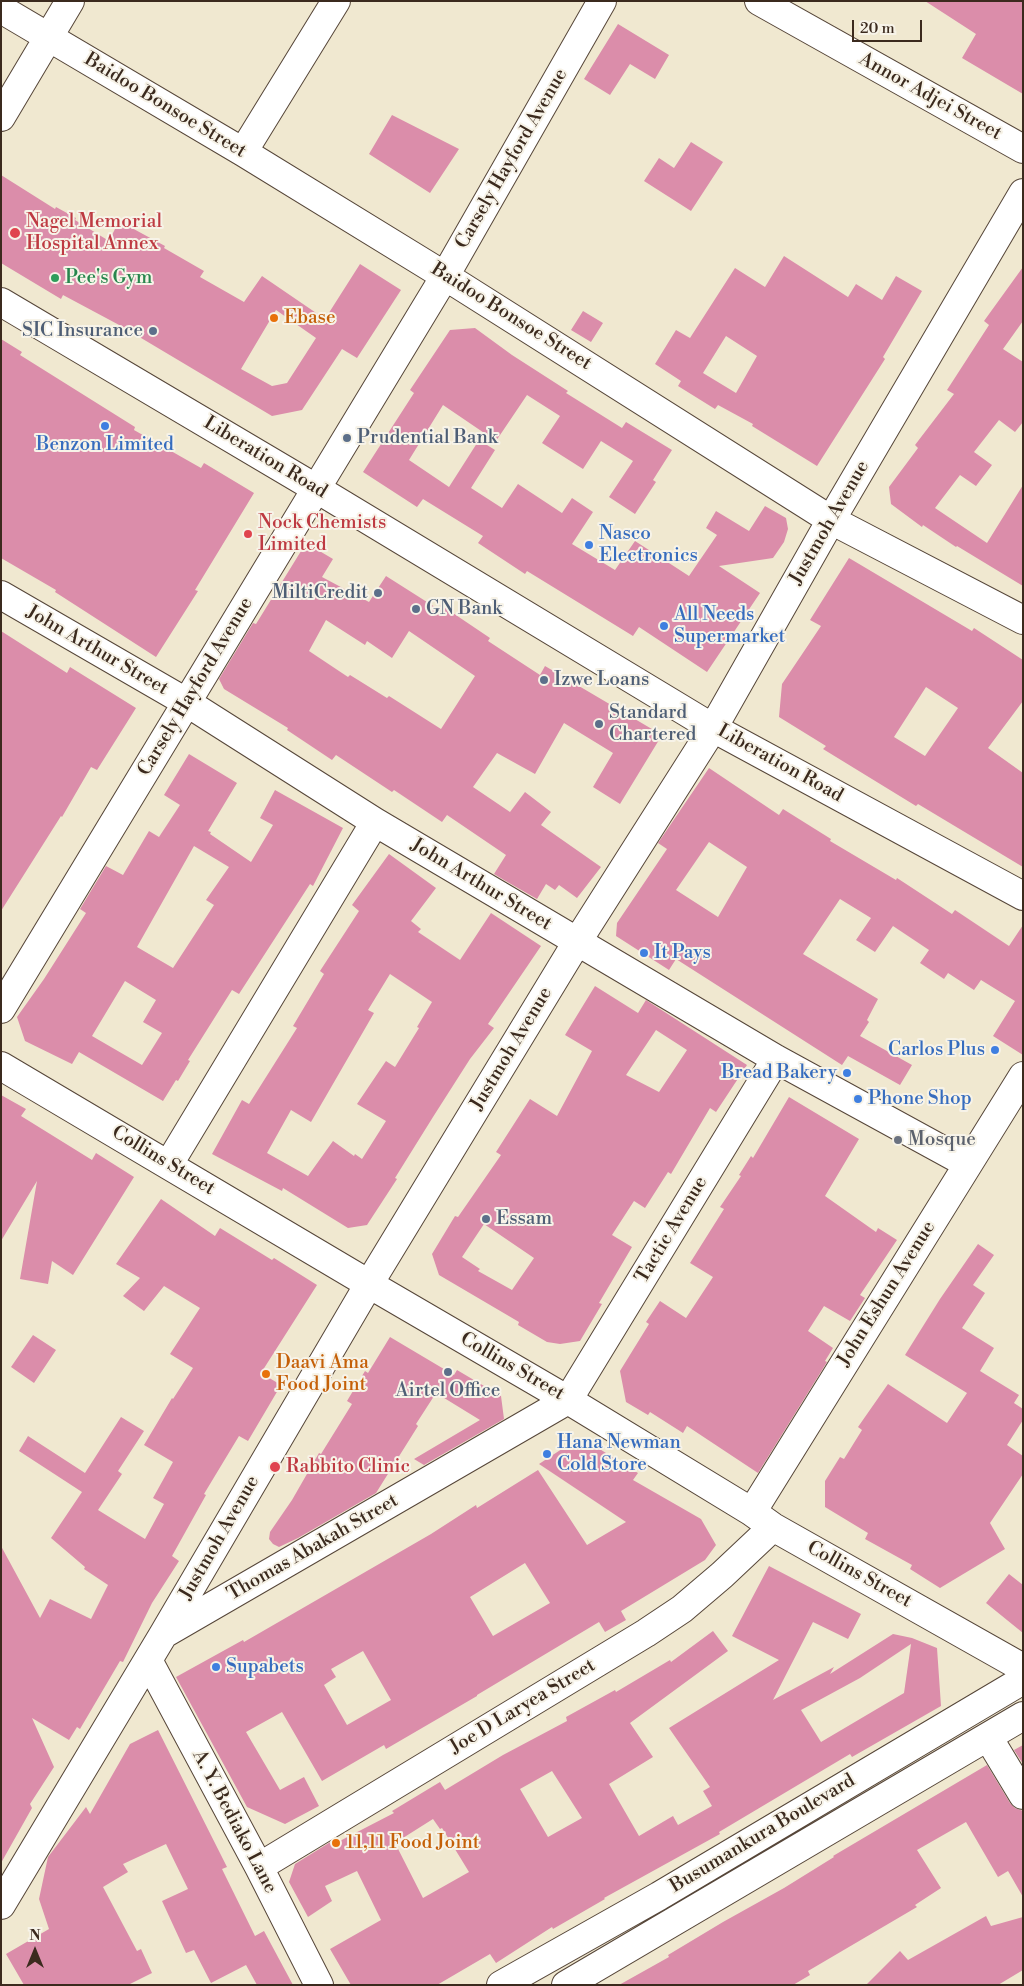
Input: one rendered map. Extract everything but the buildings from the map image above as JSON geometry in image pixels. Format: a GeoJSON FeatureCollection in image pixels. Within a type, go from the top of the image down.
{"type":"FeatureCollection","features":[{"type":"Feature","properties":{"kind":"street"},"geometry":{"type":"LineString","coordinates":[[1,117],[70,1]]}},
{"type":"Feature","properties":{"kind":"street"},"geometry":{"type":"LineString","coordinates":[[243,152],[336,1]]}},
{"type":"Feature","properties":{"kind":"street","name":"Carsely Hayford Avenue"},"geometry":{"type":"LineString","coordinates":[[1,1010],[445,276],[602,1]]}},
{"type":"Feature","properties":{"kind":"street","name":"Annor Adjei Street"},"geometry":{"type":"LineString","coordinates":[[759,1],[1023,149]]}},
{"type":"Feature","properties":{"kind":"street","name":"Baidoo Bonsoe Street"},"geometry":{"type":"LineString","coordinates":[[1,9],[243,152],[445,276],[831,520],[1023,620]]}},
{"type":"Feature","properties":{"kind":"street","name":"Justmoh Avenue"},"geometry":{"type":"LineString","coordinates":[[1,1905],[163,1635],[368,1284],[578,942],[713,728],[831,520],[1023,193]]}},
{"type":"Feature","properties":{"kind":"street","name":"Liberation Road"},"geometry":{"type":"LineString","coordinates":[[1,302],[317,489],[713,728],[1023,896]]}},
{"type":"Feature","properties":{"kind":"street","name":"John Arthur Street"},"geometry":{"type":"LineString","coordinates":[[1,595],[186,702],[376,822],[776,1059],[968,1164]]}},
{"type":"Feature","properties":{"kind":"street"},"geometry":{"type":"LineString","coordinates":[[169,1164],[376,822]]}},
{"type":"Feature","properties":{"kind":"street","name":"Tactic Avenue"},"geometry":{"type":"LineString","coordinates":[[568,1400],[776,1059]]}},
{"type":"Feature","properties":{"kind":"street","name":"Collins Street"},"geometry":{"type":"LineString","coordinates":[[1,1066],[169,1164],[368,1284],[568,1400],[762,1520],[1023,1668]]}},
{"type":"Feature","properties":{"kind":"street","name":"John Eshun Avenue"},"geometry":{"type":"LineString","coordinates":[[762,1520],[968,1164],[1023,1076]]}},
{"type":"Feature","properties":{"kind":"street","name":"Thomas Abakah Street"},"geometry":{"type":"LineString","coordinates":[[163,1635],[568,1400]]}},
{"type":"Feature","properties":{"kind":"street","name":"Joe D Laryea Street"},"geometry":{"type":"LineString","coordinates":[[259,1868],[661,1624],[722,1575],[762,1520]]}},
{"type":"Feature","properties":{"kind":"street","name":"A. Y. Bediako Lane"},"geometry":{"type":"LineString","coordinates":[[148,1660],[319,1985]]}},
{"type":"Feature","properties":{"kind":"street","name":"Busumankura Boulevard"},"geometry":{"type":"LineString","coordinates":[[501,1985],[659,1896],[1023,1680]]}},
{"type":"Feature","properties":{"kind":"street","name":"Busumankura Boulevard"},"geometry":{"type":"LineString","coordinates":[[566,1985],[1023,1716]]}},
{"type":"Feature","properties":{"kind":"street"},"geometry":{"type":"LineString","coordinates":[[988,1737],[1023,1795]]}},
{"type":"Feature","properties":{"kind":"place","name":"Nagel Memorial Hospital Annex"},"geometry":{"type":"Point","coordinates":[15,233]}},
{"type":"Feature","properties":{"kind":"place","name":"Pee's Gym"},"geometry":{"type":"Point","coordinates":[55,278]}},
{"type":"Feature","properties":{"kind":"place","name":"Ebase"},"geometry":{"type":"Point","coordinates":[274,318]}},
{"type":"Feature","properties":{"kind":"place","name":"SIC Insurance"},"geometry":{"type":"Point","coordinates":[153,331]}},
{"type":"Feature","properties":{"kind":"place","name":"Benzon Limited"},"geometry":{"type":"Point","coordinates":[105,426]}},
{"type":"Feature","properties":{"kind":"place","name":"Prudential Bank"},"geometry":{"type":"Point","coordinates":[347,438]}},
{"type":"Feature","properties":{"kind":"place","name":"Nock Chemists Limited"},"geometry":{"type":"Point","coordinates":[248,534]}},
{"type":"Feature","properties":{"kind":"place","name":"Nasco Electronics"},"geometry":{"type":"Point","coordinates":[589,545]}},
{"type":"Feature","properties":{"kind":"place","name":"MiltiCredit"},"geometry":{"type":"Point","coordinates":[378,593]}},
{"type":"Feature","properties":{"kind":"place","name":"GN Bank"},"geometry":{"type":"Point","coordinates":[416,609]}},
{"type":"Feature","properties":{"kind":"place","name":"All Needs Supermarket"},"geometry":{"type":"Point","coordinates":[664,626]}},
{"type":"Feature","properties":{"kind":"place","name":"Izwe Loans"},"geometry":{"type":"Point","coordinates":[544,680]}},
{"type":"Feature","properties":{"kind":"place","name":"Standard Chartered"},"geometry":{"type":"Point","coordinates":[599,724]}},
{"type":"Feature","properties":{"kind":"place","name":"It Pays"},"geometry":{"type":"Point","coordinates":[644,953]}},
{"type":"Feature","properties":{"kind":"place","name":"Carlos Plus"},"geometry":{"type":"Point","coordinates":[995,1050]}},
{"type":"Feature","properties":{"kind":"place","name":"Bread Bakery"},"geometry":{"type":"Point","coordinates":[847,1073]}},
{"type":"Feature","properties":{"kind":"place","name":"Phone Shop"},"geometry":{"type":"Point","coordinates":[858,1099]}},
{"type":"Feature","properties":{"kind":"place","name":"Mosque"},"geometry":{"type":"Point","coordinates":[898,1140]}},
{"type":"Feature","properties":{"kind":"place","name":"Essam"},"geometry":{"type":"Point","coordinates":[486,1219]}},
{"type":"Feature","properties":{"kind":"place","name":"Airtel Office"},"geometry":{"type":"Point","coordinates":[448,1372]}},
{"type":"Feature","properties":{"kind":"place","name":"Daavi Ama Food Joint"},"geometry":{"type":"Point","coordinates":[266,1374]}},
{"type":"Feature","properties":{"kind":"place","name":"Hana Newman Cold Store"},"geometry":{"type":"Point","coordinates":[547,1454]}},
{"type":"Feature","properties":{"kind":"place","name":"Rabbito Clinic"},"geometry":{"type":"Point","coordinates":[275,1467]}},
{"type":"Feature","properties":{"kind":"place","name":"Supabets"},"geometry":{"type":"Point","coordinates":[216,1667]}},
{"type":"Feature","properties":{"kind":"place","name":"11,11 Food Joint"},"geometry":{"type":"Point","coordinates":[336,1843]}}]}
